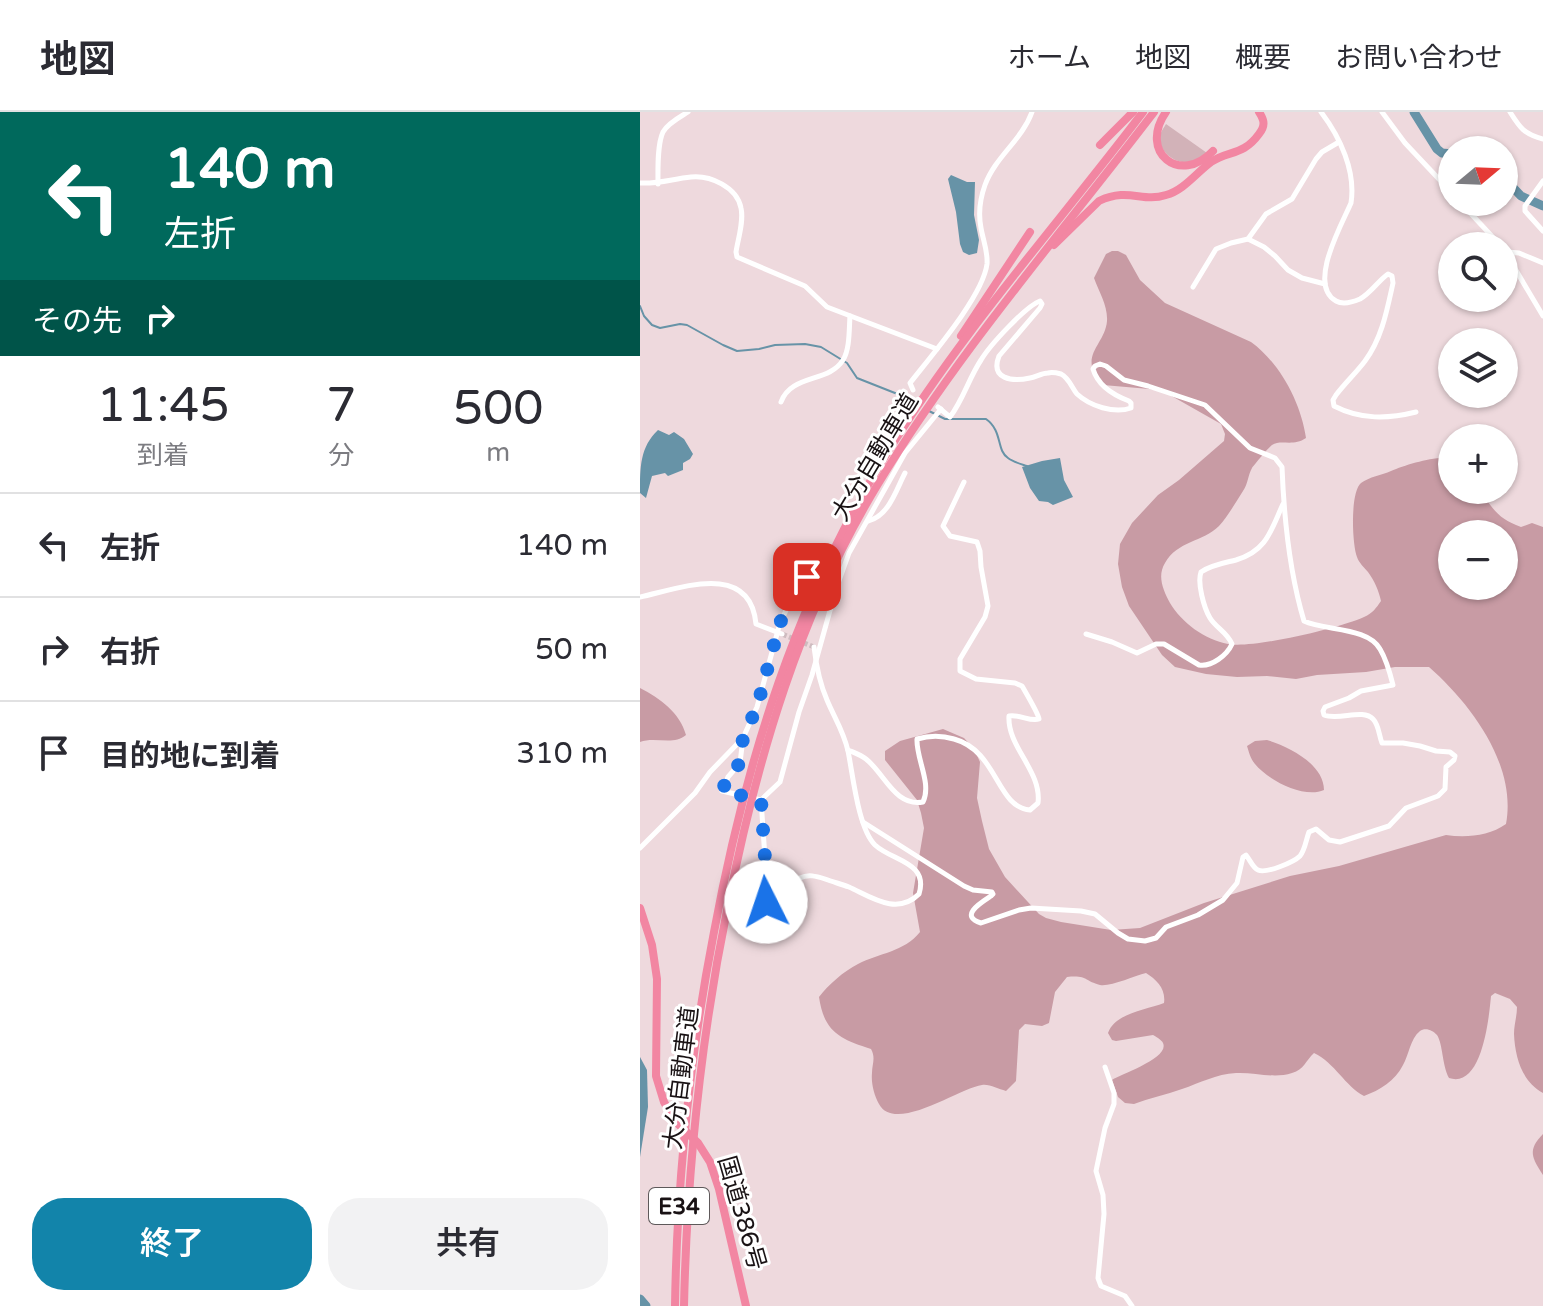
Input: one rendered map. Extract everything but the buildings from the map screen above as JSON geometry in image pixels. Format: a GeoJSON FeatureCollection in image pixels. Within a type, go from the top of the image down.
{"type":"FeatureCollection","features":[{"type":"Feature","properties":{"kind":"highway"},"geometry":{"type":"LineString","coordinates":[[1100,145],[1133,112]]}},
{"type":"Feature","properties":{"kind":"highway","name":"大分自動車道"},"geometry":{"type":"LineString","coordinates":[[675,1306],[677,1235],[700,1013],[735,829],[760,735],[790,647],[826,564],[865,490],[911,414],[963,341],[1143,112]]}},
{"type":"Feature","properties":{"kind":"highway","name":"大分自動車道"},"geometry":{"type":"LineString","coordinates":[[684,1306],[692,1106],[716,967],[744,830],[769,736],[798,652],[835,566],[876,486],[920,417],[972,344],[1154,112]]}},
{"type":"Feature","properties":{"kind":"highway"},"geometry":{"type":"LineString","coordinates":[[1166,112],[1157,126],[1156,134],[1159,150],[1170,162],[1178,166],[1195,165],[1213,151]]}},
{"type":"Feature","properties":{"kind":"highway"},"geometry":{"type":"LineString","coordinates":[[972,344],[1045,256],[1099,201],[1125,194],[1164,197],[1180,189],[1214,160],[1249,145],[1263,129],[1263,118],[1259,112]]}},
{"type":"Feature","properties":{"kind":"highway"},"geometry":{"type":"LineString","coordinates":[[911,414],[1030,232]]}},
{"type":"Feature","properties":{"kind":"highway","name":"国道386号"},"geometry":{"type":"LineString","coordinates":[[640,908],[652,945],[657,979],[656,1076],[664,1102],[674,1120],[698,1143],[710,1162],[746,1306]]}},
{"type":"Feature","properties":{"kind":"street"},"geometry":{"type":"LineString","coordinates":[[658,184],[658,158],[663,132],[688,112]]}},
{"type":"Feature","properties":{"kind":"street"},"geometry":{"type":"LineString","coordinates":[[913,390],[910,383],[975,294],[986,269],[986,247],[979,217],[980,199],[994,168],[1026,126],[1032,112]]}},
{"type":"Feature","properties":{"kind":"street"},"geometry":{"type":"LineString","coordinates":[[1321,112],[1339,142],[1349,171],[1352,195],[1330,253],[1325,284],[1334,299],[1349,303],[1364,296],[1388,274],[1392,276],[1393,283],[1375,344],[1336,395],[1334,406],[1364,416],[1382,418],[1416,412]]}},
{"type":"Feature","properties":{"kind":"street"},"geometry":{"type":"LineString","coordinates":[[1382,112],[1405,143],[1438,178]]}},
{"type":"Feature","properties":{"kind":"street"},"geometry":{"type":"LineString","coordinates":[[1510,112],[1521,130],[1543,139]]}},
{"type":"Feature","properties":{"kind":"street"},"geometry":{"type":"LineString","coordinates":[[1193,287],[1216,249],[1248,239],[1266,214],[1292,199],[1322,152],[1339,142]]}},
{"type":"Feature","properties":{"kind":"street"},"geometry":{"type":"LineString","coordinates":[[640,183],[658,184],[693,176],[721,183],[735,196],[742,210],[737,257],[805,286],[827,307],[937,349]]}},
{"type":"Feature","properties":{"kind":"street"},"geometry":{"type":"LineString","coordinates":[[1543,181],[1525,206],[1525,211],[1543,231]]}},
{"type":"Feature","properties":{"kind":"street"},"geometry":{"type":"LineString","coordinates":[[1473,216],[1487,232]]}},
{"type":"Feature","properties":{"kind":"street"},"geometry":{"type":"LineString","coordinates":[[1248,239],[1264,247],[1288,270],[1302,278],[1325,284]]}},
{"type":"Feature","properties":{"kind":"street"},"geometry":{"type":"LineString","coordinates":[[1518,253],[1543,263]]}},
{"type":"Feature","properties":{"kind":"street"},"geometry":{"type":"LineString","coordinates":[[1518,274],[1543,316]]}},
{"type":"Feature","properties":{"kind":"street"},"geometry":{"type":"LineString","coordinates":[[761,800],[780,782],[816,664],[833,588],[849,553],[905,453],[938,411],[950,417],[981,360],[1006,330],[1040,301],[1040,308],[999,356],[996,364],[998,373],[1017,380],[1050,372],[1059,374],[1090,403],[1124,410],[1131,408],[1129,401],[1109,392],[1097,378],[1093,369],[1100,364],[1124,380],[1205,405],[1250,448],[1279,462],[1282,467],[1286,539],[1304,621],[1359,633],[1373,641],[1380,648],[1393,685],[1361,691],[1325,707],[1324,715],[1340,718],[1359,714],[1370,716],[1375,721],[1382,743],[1403,743],[1450,752],[1455,756],[1446,767],[1445,789],[1438,796],[1406,808],[1389,826],[1340,842],[1329,840],[1316,829],[1309,832],[1298,859],[1268,870],[1254,868],[1246,855],[1237,883],[1223,900],[1198,915],[1166,927],[1156,938],[1145,941],[1128,939],[1095,914],[1081,911],[1031,908],[977,922],[972,913],[975,907],[992,892],[964,886],[863,822]]}},
{"type":"Feature","properties":{"kind":"street"},"geometry":{"type":"LineString","coordinates":[[781,402],[794,386],[833,371],[845,358],[850,316]]}},
{"type":"Feature","properties":{"kind":"street"},"geometry":{"type":"LineString","coordinates":[[867,521],[884,511],[905,473]]}},
{"type":"Feature","properties":{"kind":"street"},"geometry":{"type":"LineString","coordinates":[[848,750],[864,757],[897,795],[916,803],[923,802],[926,792],[917,739],[929,735],[962,741],[989,764],[1010,802],[1024,810],[1030,810],[1038,803],[1034,777],[1013,737],[1009,716],[1035,720],[1039,719],[1038,712],[1022,686],[976,679],[960,671],[960,659],[985,617],[988,606],[977,542],[950,536],[943,526],[964,482]]}},
{"type":"Feature","properties":{"kind":"street"},"geometry":{"type":"LineString","coordinates":[[1086,634],[1137,653],[1156,644],[1164,644],[1199,665],[1211,664],[1232,644],[1210,618],[1198,581],[1201,572],[1251,554],[1266,542],[1284,503]]}},
{"type":"Feature","properties":{"kind":"street"},"geometry":{"type":"LineString","coordinates":[[761,800],[722,791],[728,777],[740,763],[743,738],[757,707],[796,587],[802,577],[807,577]]}},
{"type":"Feature","properties":{"kind":"street"},"geometry":{"type":"LineString","coordinates":[[640,597],[696,583],[717,583],[742,594],[752,606],[756,624],[780,633]]}},
{"type":"Feature","properties":{"kind":"street"},"geometry":{"type":"LineString","coordinates":[[761,800],[765,858],[759,895],[766,902],[778,901],[795,880],[807,876],[850,888],[877,902],[897,904],[919,894],[921,885],[917,871],[875,845],[867,835],[848,750],[841,728],[826,700],[814,647]]}},
{"type":"Feature","properties":{"kind":"street"},"geometry":{"type":"LineString","coordinates":[[640,848],[695,793],[710,772],[743,738]]}},
{"type":"Feature","properties":{"kind":"street"},"geometry":{"type":"LineString","coordinates":[[1105,1067],[1114,1093],[1114,1104],[1105,1128],[1096,1171],[1103,1195],[1104,1214],[1098,1278],[1101,1286],[1125,1296],[1132,1306]]}},
{"type":"Feature","properties":{"kind":"shaded area"},"geometry":{"type":"Polygon","coordinates":[[[1166,124],[1207,153],[1190,162],[1169,156],[1160,141],[1166,124]]]}},
{"type":"Feature","properties":{"kind":"shaded area"},"geometry":{"type":"Polygon","coordinates":[[[1118,251],[1126,255],[1140,280],[1165,303],[1251,342],[1261,351],[1280,372],[1299,411],[1306,438],[1276,443],[1270,447],[1252,468],[1245,488],[1219,526],[1176,550],[1163,568],[1162,583],[1170,603],[1180,617],[1202,634],[1228,644],[1256,643],[1336,627],[1372,612],[1381,601],[1355,550],[1353,518],[1357,488],[1364,481],[1405,466],[1438,458],[1438,504],[1490,504],[1506,520],[1438,520],[1438,600],[1518,600],[1518,526],[1532,523],[1543,527],[1543,1093],[1525,1076],[1518,1060],[1514,1034],[1517,1007],[1510,999],[1495,993],[1491,996],[1482,1049],[1469,1073],[1460,1079],[1449,1078],[1437,1035],[1424,1029],[1414,1038],[1396,1076],[1364,1096],[1314,1053],[1296,1072],[1222,1075],[1134,1104],[1125,1103],[1118,1097],[1112,1080],[1144,1065],[1163,1049],[1163,1043],[1153,1035],[1116,1041],[1108,1033],[1124,1017],[1164,1003],[1162,989],[1146,973],[1104,985],[1067,977],[1055,992],[1049,1023],[1042,1026],[1025,1024],[1019,1030],[1016,1081],[1006,1091],[982,1085],[913,1112],[887,1112],[879,1104],[873,1089],[874,1058],[871,1049],[850,1042],[829,1026],[819,997],[832,983],[858,964],[907,944],[920,932],[913,893],[924,828],[921,813],[917,800],[885,760],[885,751],[900,741],[943,729],[964,738],[980,762],[977,798],[982,821],[989,849],[1005,877],[1046,918],[1111,930],[1140,928],[1204,903],[1290,876],[1339,866],[1446,835],[1485,834],[1506,824],[1508,802],[1498,758],[1475,717],[1429,667],[1395,667],[1296,679],[1237,677],[1175,667],[1162,655],[1129,606],[1118,564],[1120,544],[1132,523],[1158,495],[1224,441],[1225,434],[1221,424],[1161,390],[1103,385],[1095,375],[1092,359],[1105,330],[1107,315],[1094,278],[1106,254],[1118,251]]]}},
{"type":"Feature","properties":{"kind":"shaded area"},"geometry":{"type":"Polygon","coordinates":[[[640,688],[668,707],[686,735],[675,740],[640,742],[640,688]]]}},
{"type":"Feature","properties":{"kind":"shaded area"},"geometry":{"type":"Polygon","coordinates":[[[1267,740],[1312,764],[1324,790],[1297,790],[1277,782],[1261,770],[1252,760],[1247,746],[1255,741],[1267,740]]]}},
{"type":"Feature","properties":{"kind":"shaded area"},"geometry":{"type":"Polygon","coordinates":[[[1543,1134],[1543,1175],[1536,1164],[1533,1150],[1543,1134]]]}},
{"type":"Feature","properties":{"kind":"water"},"geometry":{"type":"Polygon","coordinates":[[[951,175],[975,182],[977,253],[969,255],[963,252],[960,244],[948,179],[951,175]]]}},
{"type":"Feature","properties":{"kind":"water"},"geometry":{"type":"Polygon","coordinates":[[[658,430],[669,435],[674,432],[684,439],[693,454],[683,463],[683,470],[668,476],[665,473],[652,476],[646,498],[640,493],[642,458],[658,430]]]}},
{"type":"Feature","properties":{"kind":"water"},"geometry":{"type":"Polygon","coordinates":[[[1060,458],[1064,480],[1073,497],[1053,505],[1039,501],[1022,467],[1060,458]]]}},
{"type":"Feature","properties":{"kind":"water"},"geometry":{"type":"Polygon","coordinates":[[[640,1057],[647,1070],[648,1107],[640,1157],[640,1057]]]}},
{"type":"Feature","properties":{"kind":"waterway"},"geometry":{"type":"LineString","coordinates":[[1414,112],[1438,150]]}},
{"type":"Feature","properties":{"kind":"waterway"},"geometry":{"type":"LineString","coordinates":[[1518,193],[1543,206]]}},
{"type":"Feature","properties":{"kind":"waterway"},"geometry":{"type":"LineString","coordinates":[[640,306],[652,325],[660,328],[687,325],[737,351],[775,345],[821,347],[847,363],[857,378],[913,402]]}},
{"type":"Feature","properties":{"kind":"waterway"},"geometry":{"type":"LineString","coordinates":[[929,411],[945,419],[986,419],[995,429],[1004,455],[1027,466]]}},
{"type":"Feature","properties":{"kind":"waterway"},"geometry":{"type":"LineString","coordinates":[[640,1299],[646,1306]]}},
{"type":"Feature","properties":{"kind":"tunnel"},"geometry":{"type":"LineString","coordinates":[[807,577],[830,587]]}},
{"type":"Feature","properties":{"kind":"tunnel"},"geometry":{"type":"LineString","coordinates":[[782,634],[814,647]]}},
{"type":"Feature","properties":{"kind":"route"},"geometry":{"type":"LineString","coordinates":[[766,902],[759,895],[765,858],[761,800],[722,791],[728,777],[740,763],[743,738],[757,707],[780,623],[796,587],[802,577],[807,577]]}}]}
